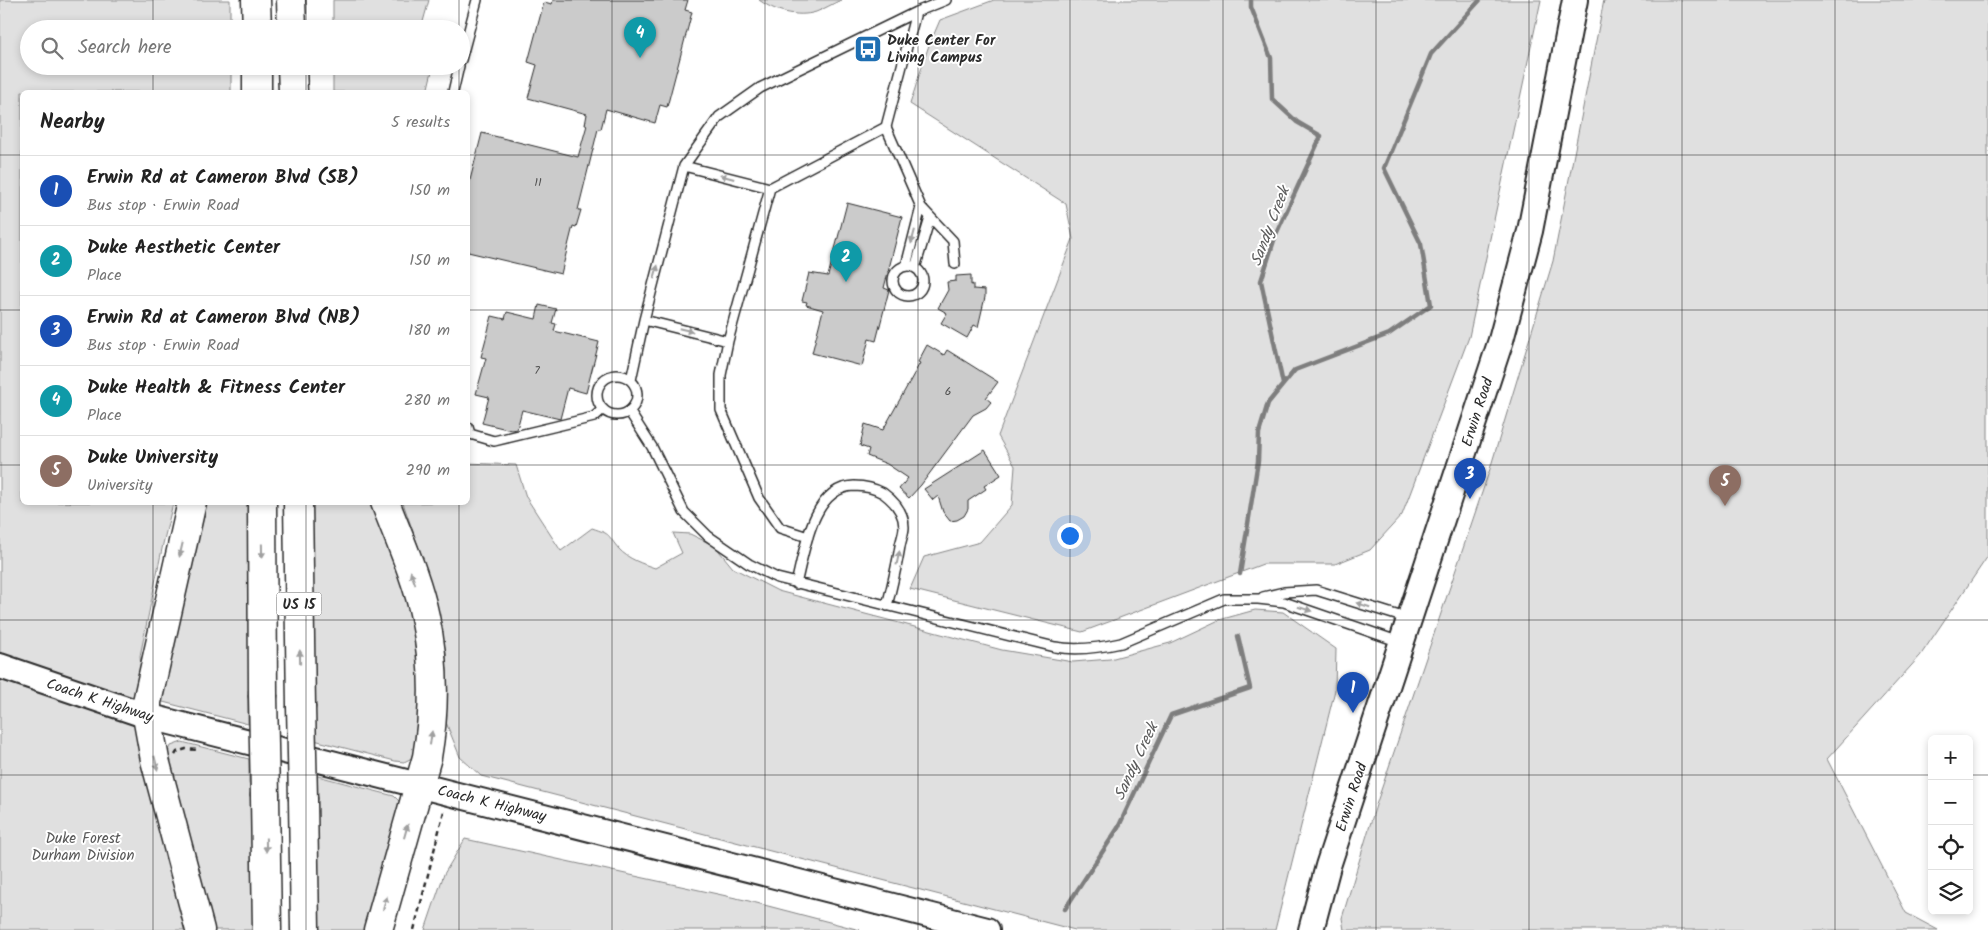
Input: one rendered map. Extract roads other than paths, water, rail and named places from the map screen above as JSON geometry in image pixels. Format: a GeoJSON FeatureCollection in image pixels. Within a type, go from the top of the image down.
{"type":"FeatureCollection","features":[{"type":"Feature","properties":{"kind":"highway"},"geometry":{"type":"LineString","coordinates":[[256,0],[256,20]]}},
{"type":"Feature","properties":{"kind":"highway"},"geometry":{"type":"LineString","coordinates":[[292,0],[292,20]]}},
{"type":"Feature","properties":{"kind":"highway"},"geometry":{"type":"LineString","coordinates":[[292,75],[293,90]]}},
{"type":"Feature","properties":{"kind":"highway"},"geometry":{"type":"LineString","coordinates":[[191,505],[147,702],[146,716],[155,760],[200,930]]}},
{"type":"Feature","properties":{"kind":"highway","name":"US 15"},"geometry":{"type":"LineString","coordinates":[[262,505],[267,930]]}},
{"type":"Feature","properties":{"kind":"highway","name":"US 15"},"geometry":{"type":"LineString","coordinates":[[298,505],[304,930]]}},
{"type":"Feature","properties":{"kind":"highway"},"geometry":{"type":"LineString","coordinates":[[378,930],[420,785],[427,757],[432,721],[430,645],[425,616],[385,505]]}},
{"type":"Feature","properties":{"kind":"main road","name":"Erwin Road"},"geometry":{"type":"LineString","coordinates":[[1311,930],[1328,866],[1501,340],[1540,184],[1575,0]]}},
{"type":"Feature","properties":{"kind":"main road","name":"Coach K Highway"},"geometry":{"type":"LineString","coordinates":[[0,666],[146,716],[986,930]]}},
{"type":"Feature","properties":{"kind":"lane"},"geometry":{"type":"LineString","coordinates":[[470,26],[477,0]]}},
{"type":"Feature","properties":{"kind":"lane"},"geometry":{"type":"LineString","coordinates":[[631,380],[619,375],[612,375],[604,380],[597,392],[597,399],[603,409],[614,414],[621,414],[629,411],[634,406],[637,393],[631,380],[644,320],[684,166],[720,117],[738,102],[760,88],[916,12],[946,0]]}},
{"type":"Feature","properties":{"kind":"lane"},"geometry":{"type":"LineString","coordinates":[[916,12],[886,127],[921,208],[953,241],[956,264]]}},
{"type":"Feature","properties":{"kind":"lane"},"geometry":{"type":"LineString","coordinates":[[453,90],[457,75]]}},
{"type":"Feature","properties":{"kind":"lane"},"geometry":{"type":"LineString","coordinates":[[684,166],[770,188],[886,127]]}},
{"type":"Feature","properties":{"kind":"lane"},"geometry":{"type":"LineString","coordinates":[[770,188],[728,341],[721,375],[721,410],[759,498],[780,528],[808,537]]}},
{"type":"Feature","properties":{"kind":"lane"},"geometry":{"type":"LineString","coordinates":[[906,266],[921,208]]}},
{"type":"Feature","properties":{"kind":"lane"},"geometry":{"type":"LineString","coordinates":[[915,268],[930,218]]}},
{"type":"Feature","properties":{"kind":"lane"},"geometry":{"type":"LineString","coordinates":[[906,266],[915,268],[919,271],[923,280],[920,290],[912,296],[902,295],[895,289],[892,280],[897,270],[906,266]]}},
{"type":"Feature","properties":{"kind":"lane"},"geometry":{"type":"LineString","coordinates":[[644,320],[728,341]]}},
{"type":"Feature","properties":{"kind":"lane"},"geometry":{"type":"LineString","coordinates":[[470,434],[494,441],[594,417],[603,409]]}},
{"type":"Feature","properties":{"kind":"lane"},"geometry":{"type":"LineString","coordinates":[[629,411],[652,447],[684,512],[708,536],[748,564],[777,578],[796,584],[1073,650],[1121,642],[1224,599],[1258,599],[1294,605],[1402,643]]}},
{"type":"Feature","properties":{"kind":"lane"},"geometry":{"type":"LineString","coordinates":[[796,584],[808,537],[817,512],[823,503],[836,491],[843,488],[870,487],[890,499],[900,511],[904,527],[887,606]]}},
{"type":"Feature","properties":{"kind":"lane"},"geometry":{"type":"LineString","coordinates":[[1258,599],[1284,592],[1316,590],[1410,619]]}},
{"type":"Feature","properties":{"kind":"waterway","name":"Sandy Creek"},"geometry":{"type":"LineString","coordinates":[[1251,0],[1251,7],[1271,58],[1272,99],[1297,122],[1321,136],[1276,234],[1261,281],[1283,384]]}},
{"type":"Feature","properties":{"kind":"waterway"},"geometry":{"type":"LineString","coordinates":[[1240,574],[1258,461],[1259,433],[1268,403],[1295,370],[1389,334],[1431,305],[1421,244],[1384,168],[1431,54],[1480,0]]}},
{"type":"Feature","properties":{"kind":"waterway","name":"Sandy Creek"},"geometry":{"type":"LineString","coordinates":[[1065,909],[1118,828],[1171,715],[1250,688],[1238,636]]}},
{"type":"Feature","properties":{"kind":"place","name":"Duke Center For Living Campus"},"geometry":{"type":"Point","coordinates":[868,49]}},
{"type":"Feature","properties":{"kind":"place","name":"Duke Health & Fitness Center"},"geometry":{"type":"Point","coordinates":[640,58]}},
{"type":"Feature","properties":{"kind":"place","name":"Duke Aesthetic Center"},"geometry":{"type":"Point","coordinates":[846,282]}},
{"type":"Feature","properties":{"kind":"place","name":"Erwin Rd at Cameron Blvd (NB)"},"geometry":{"type":"Point","coordinates":[1470,499]}},
{"type":"Feature","properties":{"kind":"place","name":"Duke University"},"geometry":{"type":"Point","coordinates":[1725,506]}},
{"type":"Feature","properties":{"kind":"place","name":"Erwin Rd at Cameron Blvd (SB)"},"geometry":{"type":"Point","coordinates":[1353,713]}},
{"type":"Feature","properties":{"kind":"park label","name":"Duke Forest Durham Division"},"geometry":{"type":"Point","coordinates":[83,846]}}]}
